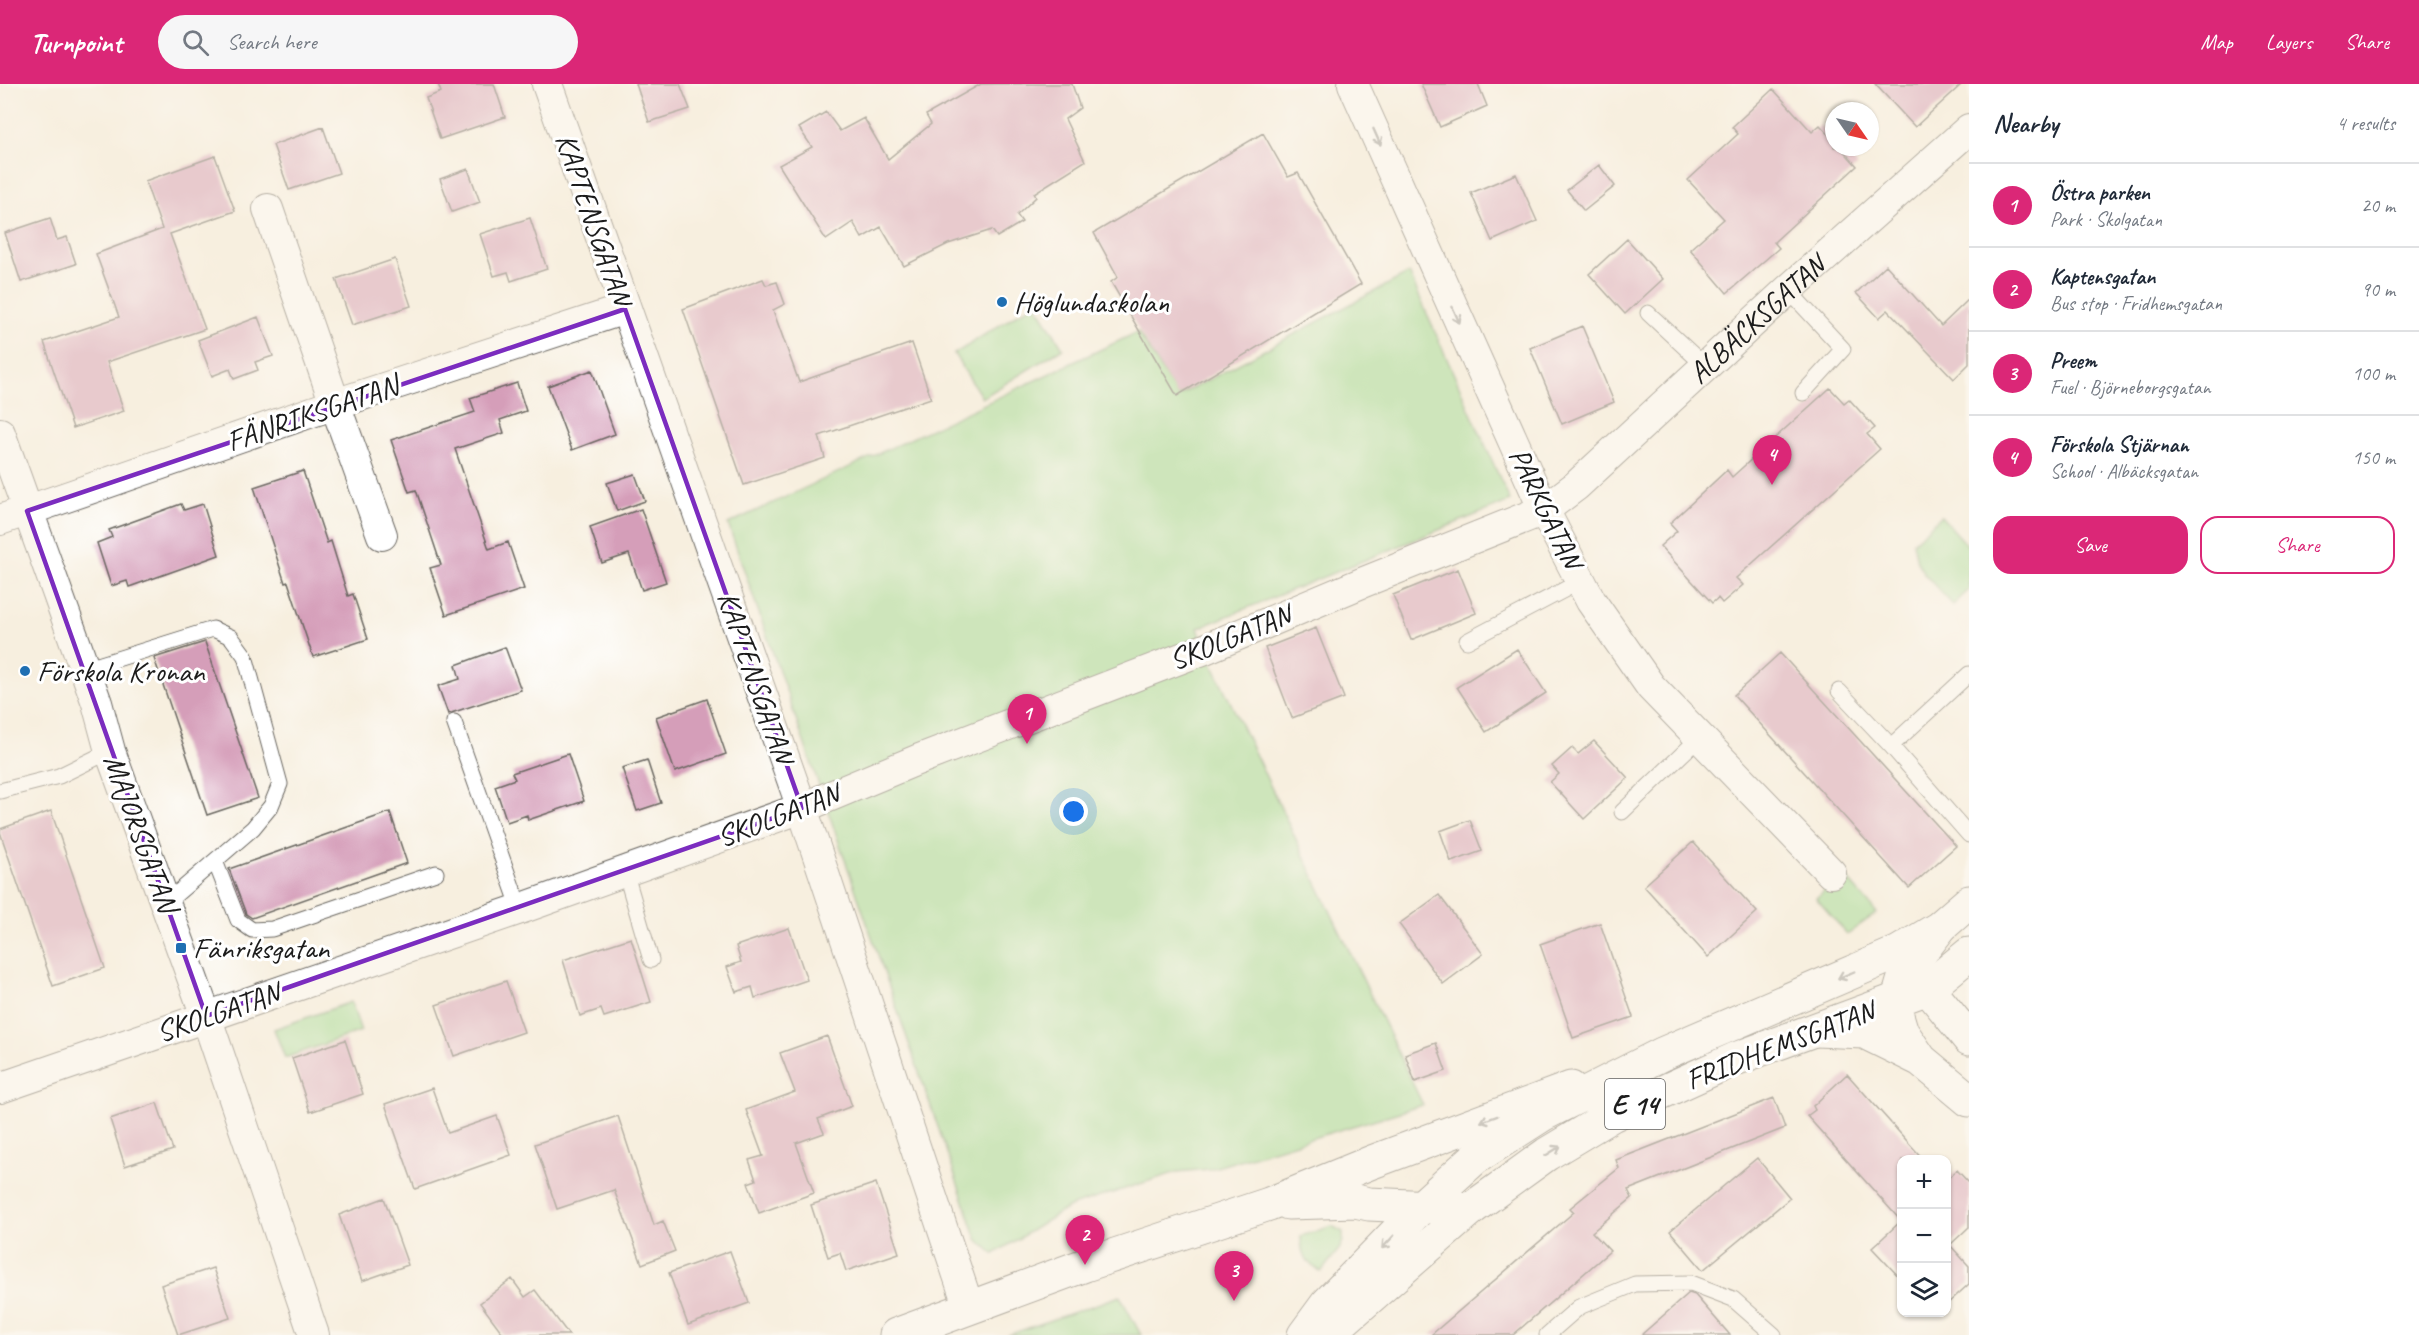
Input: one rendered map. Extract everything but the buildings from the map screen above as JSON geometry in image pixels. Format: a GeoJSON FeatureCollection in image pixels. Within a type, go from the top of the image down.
{"type":"FeatureCollection","features":[{"type":"Feature","properties":{"kind":"main road","name":"E 14"},"geometry":{"type":"LineString","coordinates":[[1912,969],[1939,928],[1969,902]]}},
{"type":"Feature","properties":{"kind":"main road","name":"E 14"},"geometry":{"type":"LineString","coordinates":[[1912,969],[1969,954]]}},
{"type":"Feature","properties":{"kind":"main road","name":"FRIDHEMSGATAN"},"geometry":{"type":"LineString","coordinates":[[1269,1204],[1355,1202],[1471,1209],[1547,1154],[1612,1114],[1735,1059],[1898,999],[1912,969]]}},
{"type":"Feature","properties":{"kind":"main road","name":"FRIDHEMSGATAN"},"geometry":{"type":"LineString","coordinates":[[896,1335],[1152,1242],[1269,1204],[1372,1162],[1662,1054],[1912,969]]}},
{"type":"Feature","properties":{"kind":"main road"},"geometry":{"type":"LineString","coordinates":[[1912,969],[1969,1040]]}},
{"type":"Feature","properties":{"kind":"main road"},"geometry":{"type":"LineString","coordinates":[[1898,999],[1895,1010],[1902,1032],[1921,1060]]}},
{"type":"Feature","properties":{"kind":"main road"},"geometry":{"type":"LineString","coordinates":[[1816,1030],[1864,1032],[1921,1060],[1969,1100]]}},
{"type":"Feature","properties":{"kind":"main road","name":"FRIDHEMSGATAN"},"geometry":{"type":"LineString","coordinates":[[1422,1206],[1475,1158],[1542,1115],[1662,1054]]}},
{"type":"Feature","properties":{"kind":"main road","name":"E 14"},"geometry":{"type":"LineString","coordinates":[[1304,1335],[1326,1305],[1422,1206]]}},
{"type":"Feature","properties":{"kind":"main road","name":"E 14"},"geometry":{"type":"LineString","coordinates":[[1328,1335],[1471,1209]]}},
{"type":"Feature","properties":{"kind":"street","name":"KAPTENSGATAN"},"geometry":{"type":"LineString","coordinates":[[547,84],[802,808],[969,1308]]}},
{"type":"Feature","properties":{"kind":"street","name":"PARKGATAN"},"geometry":{"type":"LineString","coordinates":[[1353,84],[1544,510],[1591,601],[1651,687],[1831,873]]}},
{"type":"Feature","properties":{"kind":"street","name":"ALBÄCKSGATAN"},"geometry":{"type":"LineString","coordinates":[[1544,510],[1576,486],[1788,290],[1969,129]]}},
{"type":"Feature","properties":{"kind":"street"},"geometry":{"type":"LineString","coordinates":[[268,209],[382,535]]}},
{"type":"Feature","properties":{"kind":"street","name":"FÄNRIKSGATAN"},"geometry":{"type":"LineString","coordinates":[[13,515],[335,404],[625,309]]}},
{"type":"Feature","properties":{"kind":"street","name":"MAJORSGATAN"},"geometry":{"type":"LineString","coordinates":[[0,434],[13,515],[85,669],[110,751],[206,1016],[314,1335]]}},
{"type":"Feature","properties":{"kind":"street","name":"SKOLGATAN"},"geometry":{"type":"LineString","coordinates":[[0,1088],[520,909],[802,808],[917,760],[1204,649],[1544,510]]}},
{"type":"Feature","properties":{"kind":"lane"},"geometry":{"type":"LineString","coordinates":[[1788,290],[1844,349],[1803,393]]}},
{"type":"Feature","properties":{"kind":"lane"},"geometry":{"type":"LineString","coordinates":[[1648,313],[1705,366]]}},
{"type":"Feature","properties":{"kind":"lane"},"geometry":{"type":"LineString","coordinates":[[1467,641],[1581,581]]}},
{"type":"Feature","properties":{"kind":"lane"},"geometry":{"type":"LineString","coordinates":[[85,669],[213,629],[231,637],[245,656],[280,784],[271,806],[254,828],[166,903]]}},
{"type":"Feature","properties":{"kind":"lane"},"geometry":{"type":"LineString","coordinates":[[1891,746],[1969,674]]}},
{"type":"Feature","properties":{"kind":"lane"},"geometry":{"type":"LineString","coordinates":[[1839,691],[1969,835]]}},
{"type":"Feature","properties":{"kind":"lane"},"geometry":{"type":"LineString","coordinates":[[454,722],[520,909]]}},
{"type":"Feature","properties":{"kind":"lane"},"geometry":{"type":"LineString","coordinates":[[1622,812],[1699,738]]}},
{"type":"Feature","properties":{"kind":"lane"},"geometry":{"type":"LineString","coordinates":[[0,791],[59,776],[110,751]]}},
{"type":"Feature","properties":{"kind":"lane"},"geometry":{"type":"LineString","coordinates":[[215,861],[238,920],[252,930],[272,929],[436,873]]}},
{"type":"Feature","properties":{"kind":"lane"},"geometry":{"type":"LineString","coordinates":[[625,871],[651,960]]}},
{"type":"Feature","properties":{"kind":"lane"},"geometry":{"type":"LineString","coordinates":[[1547,1335],[1579,1307],[1635,1284],[1691,1283],[1733,1299],[1773,1335]]}},
{"type":"Feature","properties":{"kind":"highlighted area"},"geometry":{"type":"Polygon","coordinates":[[[625,309],[802,808],[206,1016],[27,511],[625,309]]]}},
{"type":"Feature","properties":{"kind":"green space"},"geometry":{"type":"Polygon","coordinates":[[[1409,273],[1510,501],[1198,628],[1205,649],[1423,1105],[1210,1169],[1177,1172],[1069,1207],[994,1254],[977,1239],[728,524],[1138,332],[1178,396],[1409,273]]]}},
{"type":"Feature","properties":{"kind":"green space"},"geometry":{"type":"Polygon","coordinates":[[[1035,303],[1063,348],[982,398],[954,354],[1035,303]]]}},
{"type":"Feature","properties":{"kind":"green space"},"geometry":{"type":"Polygon","coordinates":[[[1941,516],[1969,547],[1969,590],[1953,605],[1925,575],[1917,562],[1913,542],[1941,516]]]}},
{"type":"Feature","properties":{"kind":"green space"},"geometry":{"type":"Polygon","coordinates":[[[1843,874],[1877,913],[1847,934],[1816,898],[1843,874]]]}},
{"type":"Feature","properties":{"kind":"green space"},"geometry":{"type":"Polygon","coordinates":[[[351,1002],[361,1031],[285,1058],[274,1029],[351,1002]]]}},
{"type":"Feature","properties":{"kind":"green space"},"geometry":{"type":"Polygon","coordinates":[[[1332,1226],[1343,1232],[1343,1241],[1321,1272],[1305,1257],[1301,1236],[1332,1226]]]}},
{"type":"Feature","properties":{"kind":"green space"},"geometry":{"type":"Polygon","coordinates":[[[1120,1296],[1141,1335],[1008,1335],[1120,1296]]]}},
{"type":"Feature","properties":{"kind":"place","name":"Höglundaskolan"},"geometry":{"type":"Point","coordinates":[1002,302]}},
{"type":"Feature","properties":{"kind":"place","name":"Förskola Stjärnan"},"geometry":{"type":"Point","coordinates":[1772,485]}},
{"type":"Feature","properties":{"kind":"place","name":"Förskola Kronan"},"geometry":{"type":"Point","coordinates":[25,671]}},
{"type":"Feature","properties":{"kind":"place","name":"Östra parken"},"geometry":{"type":"Point","coordinates":[1027,744]}},
{"type":"Feature","properties":{"kind":"place","name":"Fänriksgatan"},"geometry":{"type":"Point","coordinates":[181,948]}},
{"type":"Feature","properties":{"kind":"place","name":"Kaptensgatan"},"geometry":{"type":"Point","coordinates":[1085,1265]}},
{"type":"Feature","properties":{"kind":"place","name":"Preem"},"geometry":{"type":"Point","coordinates":[1234,1301]}}]}
